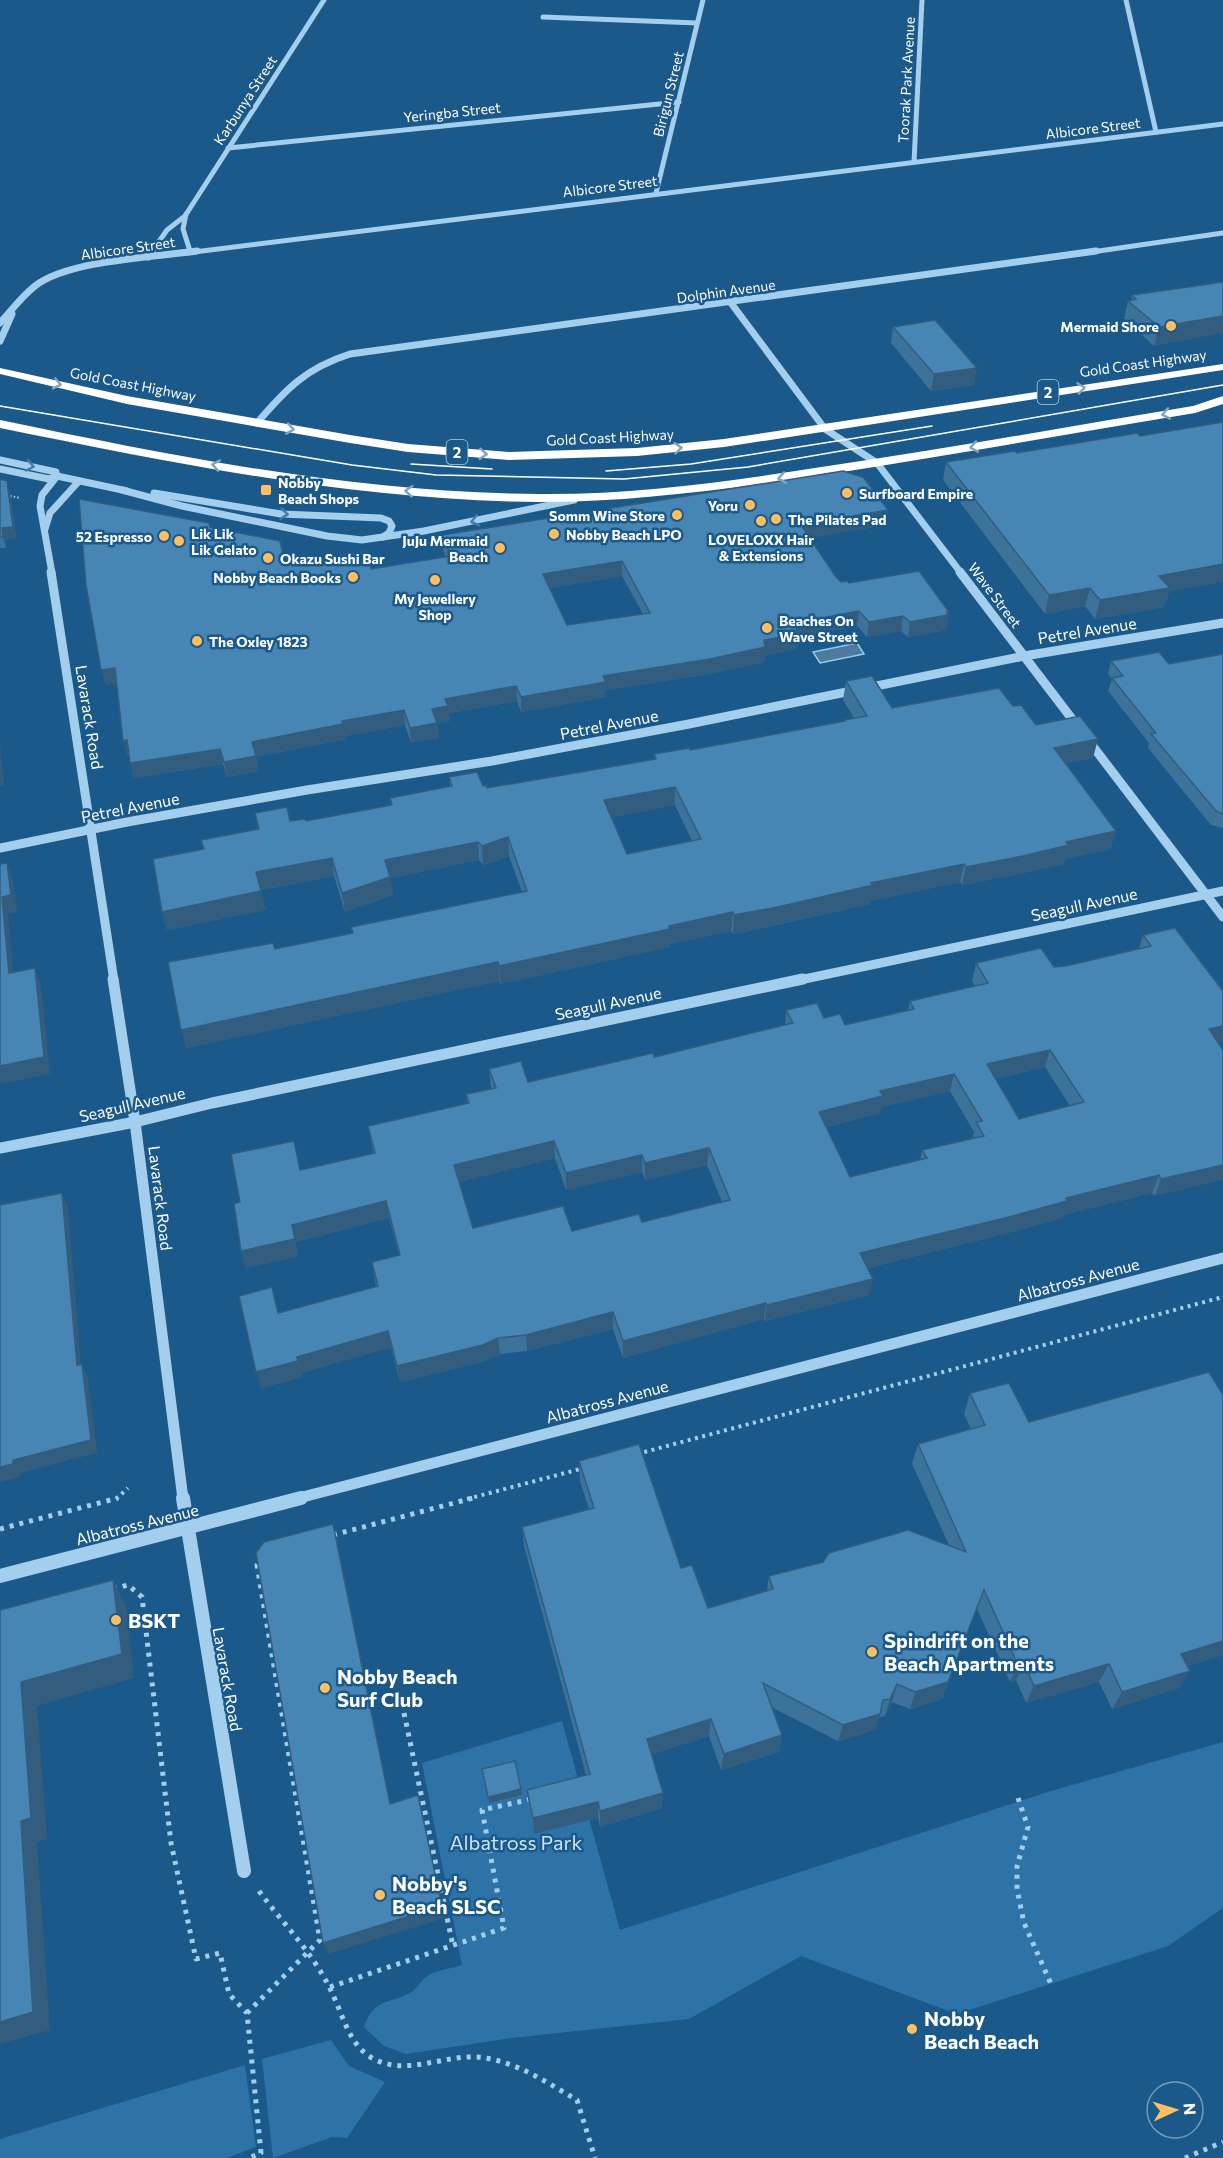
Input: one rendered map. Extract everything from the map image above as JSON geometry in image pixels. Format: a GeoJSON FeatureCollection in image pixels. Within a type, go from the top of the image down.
{"type":"FeatureCollection","features":[{"type":"Feature","properties":{"kind":"highway","name":"Gold Coast Highway"},"geometry":{"type":"LineString","coordinates":[[0,371],[127,399],[257,423],[408,448],[509,456],[658,450],[825,429],[941,409],[1223,367]]}},
{"type":"Feature","properties":{"kind":"highway"},"geometry":{"type":"LineString","coordinates":[[0,424],[124,450],[324,482],[451,494],[540,498],[706,489],[877,463],[1195,409],[1223,400]]}},
{"type":"Feature","properties":{"kind":"street","name":"Karbunya Street"},"geometry":{"type":"LineString","coordinates":[[148,257],[167,230],[186,214],[324,0]]}},
{"type":"Feature","properties":{"kind":"street","name":"Birigun Street"},"geometry":{"type":"LineString","coordinates":[[656,193],[703,0]]}},
{"type":"Feature","properties":{"kind":"street","name":"Toorak Park Avenue"},"geometry":{"type":"LineString","coordinates":[[914,162],[922,0]]}},
{"type":"Feature","properties":{"kind":"street"},"geometry":{"type":"LineString","coordinates":[[1126,0],[1156,132]]}},
{"type":"Feature","properties":{"kind":"street"},"geometry":{"type":"LineString","coordinates":[[543,17],[698,23]]}},
{"type":"Feature","properties":{"kind":"street","name":"Yeringba Street"},"geometry":{"type":"LineString","coordinates":[[228,148],[679,102]]}},
{"type":"Feature","properties":{"kind":"street","name":"Albicore Street"},"geometry":{"type":"LineString","coordinates":[[0,323],[30,290],[57,274],[96,264],[1223,124]]}},
{"type":"Feature","properties":{"kind":"street"},"geometry":{"type":"LineString","coordinates":[[186,214],[183,229],[190,251]]}},
{"type":"Feature","properties":{"kind":"street","name":"Dolphin Avenue"},"geometry":{"type":"LineString","coordinates":[[257,423],[297,378],[313,367],[350,354],[1223,233]]}},
{"type":"Feature","properties":{"kind":"street","name":"Wave Street"},"geometry":{"type":"LineString","coordinates":[[731,303],[825,429],[877,463],[1223,918]]}},
{"type":"Feature","properties":{"kind":"street","name":"Albicore Street"},"geometry":{"type":"LineString","coordinates":[[0,341],[15,308]]}},
{"type":"Feature","properties":{"kind":"street"},"geometry":{"type":"LineString","coordinates":[[0,460],[56,472],[57,476]]}},
{"type":"Feature","properties":{"kind":"street"},"geometry":{"type":"LineString","coordinates":[[0,469],[49,478],[57,476],[171,503],[326,535],[356,539],[377,538],[469,523],[521,508],[593,496]]}},
{"type":"Feature","properties":{"kind":"street","name":"Lavarack Road"},"geometry":{"type":"LineString","coordinates":[[57,476],[39,500],[135,1122],[187,1529],[244,1871]]}},
{"type":"Feature","properties":{"kind":"street"},"geometry":{"type":"LineString","coordinates":[[45,529],[50,513],[79,481]]}},
{"type":"Feature","properties":{"kind":"street"},"geometry":{"type":"LineString","coordinates":[[122,490],[177,496],[281,514],[368,517],[389,521],[392,526],[389,533],[377,538]]}},
{"type":"Feature","properties":{"kind":"street","name":"Petrel Avenue"},"geometry":{"type":"LineString","coordinates":[[0,848],[307,790],[492,761],[689,724],[1024,656],[1223,623]]}},
{"type":"Feature","properties":{"kind":"street","name":"Seagull Avenue"},"geometry":{"type":"LineString","coordinates":[[0,1148],[135,1122],[236,1098],[1223,891]]}},
{"type":"Feature","properties":{"kind":"street","name":"Albatross Avenue"},"geometry":{"type":"LineString","coordinates":[[0,1576],[1223,1258]]}},
{"type":"Feature","properties":{"kind":"path"},"geometry":{"type":"LineString","coordinates":[[0,494],[25,500]]}},
{"type":"Feature","properties":{"kind":"path"},"geometry":{"type":"LineString","coordinates":[[626,1457],[1223,1297]]}},
{"type":"Feature","properties":{"kind":"path"},"geometry":{"type":"LineString","coordinates":[[322,1538],[592,1466]]}},
{"type":"Feature","properties":{"kind":"path","name":"Albatross Avenue"},"geometry":{"type":"LineString","coordinates":[[0,1529],[117,1499],[128,1488]]}},
{"type":"Feature","properties":{"kind":"path"},"geometry":{"type":"LineString","coordinates":[[247,2013],[320,1940],[257,1565],[267,1553]]}},
{"type":"Feature","properties":{"kind":"path"},"geometry":{"type":"LineString","coordinates":[[107,1590],[128,1585],[142,1597],[171,1843],[196,1959],[220,1953],[229,1994],[247,2013],[261,2153],[249,2158]]}},
{"type":"Feature","properties":{"kind":"path"},"geometry":{"type":"LineString","coordinates":[[404,1713],[453,1946]]}},
{"type":"Feature","properties":{"kind":"path"},"geometry":{"type":"LineString","coordinates":[[330,1987],[504,1928],[482,1810],[543,1797]]}},
{"type":"Feature","properties":{"kind":"path"},"geometry":{"type":"LineString","coordinates":[[1018,1798],[1028,1827],[1017,1866],[1017,1889],[1024,1923],[1051,1984]]}},
{"type":"Feature","properties":{"kind":"path"},"geometry":{"type":"LineString","coordinates":[[244,1871],[330,1987],[358,2047],[376,2059],[397,2065],[417,2065],[476,2056],[518,2066],[577,2100],[595,2158]]}},
{"type":"Feature","properties":{"kind":"path"},"geometry":{"type":"LineString","coordinates":[[1185,2158],[1223,2142]]}},
{"type":"Feature","properties":{"kind":"green space","name":"Albatross Park"},"geometry":{"type":"Polygon","coordinates":[[[562,1721],[620,1930],[1051,1791],[1223,1742],[1223,1908],[1168,1946],[957,2014],[801,1956],[689,2019],[511,2038],[406,2054],[384,2046],[364,2027],[376,2007],[411,1992],[429,1975],[462,1965],[422,1763],[562,1721]]]}},
{"type":"Feature","properties":{"kind":"green space"},"geometry":{"type":"Polygon","coordinates":[[[331,2040],[349,2066],[385,2082],[347,2138],[332,2137],[273,2158],[262,2059],[331,2040]]]}},
{"type":"Feature","properties":{"kind":"green space"},"geometry":{"type":"Polygon","coordinates":[[[245,2065],[256,2147],[227,2158],[0,2158],[0,2139],[245,2065]]]}},
{"type":"Feature","properties":{"kind":"shaded area"},"geometry":{"type":"Polygon","coordinates":[[[857,643],[864,654],[820,663],[813,652],[857,643]]]}},
{"type":"Feature","properties":{"kind":"building"},"geometry":{"type":"Polygon","coordinates":[[[1223,282],[1223,316],[1159,327],[1128,301],[1136,299],[1132,295],[1223,282]]]}},
{"type":"Feature","properties":{"kind":"building"},"geometry":{"type":"Polygon","coordinates":[[[935,320],[977,368],[934,374],[893,327],[935,320]]]}},
{"type":"Feature","properties":{"kind":"building"},"geometry":{"type":"Polygon","coordinates":[[[1223,422],[1223,564],[1159,576],[1170,588],[1100,600],[1090,588],[1049,595],[946,462],[1137,433],[1140,436],[1223,422]]]}},
{"type":"Feature","properties":{"kind":"building"},"geometry":{"type":"Polygon","coordinates":[[[843,471],[863,477],[888,510],[801,525],[836,577],[841,582],[849,583],[919,571],[949,612],[947,612],[948,615],[910,622],[903,616],[869,622],[859,611],[794,623],[798,634],[764,640],[765,647],[710,659],[603,676],[606,682],[521,697],[516,686],[445,699],[448,706],[432,709],[437,723],[410,728],[404,710],[342,721],[343,724],[252,742],[256,756],[224,762],[220,749],[130,763],[127,740],[123,741],[115,668],[101,670],[86,585],[79,499],[209,523],[210,527],[280,541],[285,563],[366,551],[371,569],[451,556],[442,535],[843,471]],[[622,561],[543,574],[567,625],[650,613],[622,561]]]}},
{"type":"Feature","properties":{"kind":"building"},"geometry":{"type":"Polygon","coordinates":[[[0,479],[7,481],[13,527],[2,528],[3,537],[0,536],[0,479]]]}},
{"type":"Feature","properties":{"kind":"building"},"geometry":{"type":"Polygon","coordinates":[[[1159,652],[1169,664],[1223,654],[1223,814],[1216,811],[1151,734],[1156,733],[1112,678],[1123,676],[1111,661],[1159,652]]]}},
{"type":"Feature","properties":{"kind":"building"},"geometry":{"type":"Polygon","coordinates":[[[872,676],[892,708],[999,688],[1013,706],[1021,705],[1036,725],[1080,716],[1098,739],[1054,748],[1116,831],[1066,842],[1069,845],[1023,856],[966,867],[964,864],[871,883],[873,885],[778,907],[734,915],[733,912],[669,926],[670,929],[499,966],[498,962],[181,1030],[168,962],[273,943],[275,949],[353,933],[351,927],[527,891],[508,837],[482,846],[478,842],[385,860],[390,877],[342,893],[332,858],[256,872],[261,891],[162,912],[153,859],[204,849],[201,840],[259,829],[255,813],[287,807],[290,821],[305,819],[306,821],[392,805],[390,798],[452,786],[449,777],[477,772],[483,786],[486,785],[487,788],[656,759],[654,754],[689,748],[690,750],[867,716],[846,681],[872,676]],[[675,787],[604,800],[627,854],[701,839],[675,787]]]}},
{"type":"Feature","properties":{"kind":"building"},"geometry":{"type":"Polygon","coordinates":[[[7,863],[11,895],[2,897],[9,973],[35,968],[44,1057],[0,1066],[0,864],[7,863]]]}},
{"type":"Feature","properties":{"kind":"building"},"geometry":{"type":"Polygon","coordinates":[[[1175,928],[1223,991],[1223,1026],[1209,1029],[1223,1050],[1223,1165],[1161,1179],[1159,1175],[1066,1198],[1067,1201],[1009,1217],[860,1253],[873,1279],[767,1305],[766,1303],[623,1341],[613,1312],[526,1335],[498,1338],[483,1345],[397,1366],[388,1331],[297,1357],[298,1361],[256,1372],[239,1296],[272,1287],[278,1313],[378,1286],[372,1262],[400,1255],[386,1201],[292,1225],[295,1239],[241,1251],[234,1204],[240,1202],[231,1154],[294,1141],[300,1170],[375,1153],[368,1126],[469,1103],[466,1094],[496,1088],[489,1069],[521,1061],[528,1082],[653,1053],[654,1057],[793,1023],[786,1010],[817,1003],[824,1018],[840,1014],[845,1025],[914,1009],[910,1001],[988,983],[976,963],[1041,948],[1054,967],[1066,966],[1151,946],[1143,935],[1175,928]],[[1050,1050],[987,1064],[1019,1119],[1084,1102],[1050,1050]],[[954,1074],[880,1091],[883,1096],[819,1112],[850,1177],[927,1158],[922,1150],[984,1136],[976,1122],[982,1121],[954,1074]],[[554,1141],[454,1165],[473,1228],[563,1206],[572,1231],[639,1214],[642,1222],[730,1200],[709,1148],[645,1163],[642,1155],[566,1173],[554,1141]]]}},
{"type":"Feature","properties":{"kind":"building"},"geometry":{"type":"Polygon","coordinates":[[[62,1193],[77,1365],[82,1364],[91,1440],[13,1460],[13,1464],[0,1467],[0,1205],[62,1193]]]}},
{"type":"Feature","properties":{"kind":"building"},"geometry":{"type":"Polygon","coordinates":[[[1209,1372],[1223,1395],[1223,1641],[1181,1654],[1190,1671],[1122,1692],[1109,1664],[1034,1686],[1024,1663],[1018,1665],[984,1590],[948,1682],[915,1692],[897,1684],[890,1699],[883,1700],[880,1714],[843,1725],[763,1683],[782,1735],[724,1754],[711,1719],[647,1739],[663,1793],[600,1811],[598,1802],[533,1818],[527,1790],[590,1774],[522,1527],[594,1508],[579,1461],[639,1444],[681,1568],[692,1565],[708,1608],[773,1589],[769,1576],[823,1562],[829,1553],[908,1530],[966,1552],[918,1444],[985,1425],[970,1393],[1009,1383],[1029,1422],[1209,1372]]]}},
{"type":"Feature","properties":{"kind":"building","name":"Nobby Beach Surf Club"},"geometry":{"type":"Polygon","coordinates":[[[333,1524],[390,1804],[418,1795],[442,1906],[323,1943],[256,1553],[264,1542],[333,1524]]]}},
{"type":"Feature","properties":{"kind":"building"},"geometry":{"type":"Polygon","coordinates":[[[113,1580],[122,1654],[21,1682],[31,1818],[21,1821],[33,2012],[0,2022],[0,1610],[113,1580]]]}},
{"type":"Feature","properties":{"kind":"building"},"geometry":{"type":"Polygon","coordinates":[[[515,1761],[521,1789],[488,1797],[482,1769],[515,1761]]]}},
{"type":"Feature","properties":{"kind":"tram line"},"geometry":{"type":"LineString","coordinates":[[0,406],[352,465],[436,475],[624,479],[748,467],[1223,385]]}},
{"type":"Feature","properties":{"kind":"tram line"},"geometry":{"type":"LineString","coordinates":[[606,471],[691,464],[932,426]]}},
{"type":"Feature","properties":{"kind":"tram line"},"geometry":{"type":"LineString","coordinates":[[411,464],[492,469]]}},
{"type":"Feature","properties":{"kind":"place","name":"Mermaid Shore"},"geometry":{"type":"Point","coordinates":[1171,326]}},
{"type":"Feature","properties":{"kind":"place","name":"Nobby Beach Shops"},"geometry":{"type":"Point","coordinates":[266,490]}},
{"type":"Feature","properties":{"kind":"place","name":"Surfboard Empire"},"geometry":{"type":"Point","coordinates":[847,493]}},
{"type":"Feature","properties":{"kind":"place","name":"Yoru"},"geometry":{"type":"Point","coordinates":[750,505]}},
{"type":"Feature","properties":{"kind":"place","name":"Somm Wine Store"},"geometry":{"type":"Point","coordinates":[677,515]}},
{"type":"Feature","properties":{"kind":"place","name":"The Pilates Pad"},"geometry":{"type":"Point","coordinates":[776,519]}},
{"type":"Feature","properties":{"kind":"place","name":"LOVELOXX Hair & Extensions"},"geometry":{"type":"Point","coordinates":[761,521]}},
{"type":"Feature","properties":{"kind":"place","name":"Nobby Beach LPO"},"geometry":{"type":"Point","coordinates":[554,534]}},
{"type":"Feature","properties":{"kind":"place","name":"52 Espresso"},"geometry":{"type":"Point","coordinates":[164,536]}},
{"type":"Feature","properties":{"kind":"place","name":"Lik Lik Lik Gelato"},"geometry":{"type":"Point","coordinates":[179,541]}},
{"type":"Feature","properties":{"kind":"place","name":"JuJu Mermaid Beach"},"geometry":{"type":"Point","coordinates":[500,548]}},
{"type":"Feature","properties":{"kind":"place","name":"Okazu Sushi Bar"},"geometry":{"type":"Point","coordinates":[268,558]}},
{"type":"Feature","properties":{"kind":"place","name":"Nobby Beach Books"},"geometry":{"type":"Point","coordinates":[353,577]}},
{"type":"Feature","properties":{"kind":"place","name":"My Jewellery Shop"},"geometry":{"type":"Point","coordinates":[435,580]}},
{"type":"Feature","properties":{"kind":"place","name":"Beaches On Wave Street"},"geometry":{"type":"Point","coordinates":[767,628]}},
{"type":"Feature","properties":{"kind":"place","name":"The Oxley 1823"},"geometry":{"type":"Point","coordinates":[197,641]}},
{"type":"Feature","properties":{"kind":"place","name":"BSKT"},"geometry":{"type":"Point","coordinates":[116,1620]}},
{"type":"Feature","properties":{"kind":"place","name":"Spindrift on the Beach Apartments"},"geometry":{"type":"Point","coordinates":[872,1652]}},
{"type":"Feature","properties":{"kind":"place","name":"Nobby Beach Surf Club"},"geometry":{"type":"Point","coordinates":[325,1688]}},
{"type":"Feature","properties":{"kind":"place","name":"Nobby's Beach SLSC"},"geometry":{"type":"Point","coordinates":[380,1895]}},
{"type":"Feature","properties":{"kind":"place","name":"Nobby Beach Beach"},"geometry":{"type":"Point","coordinates":[912,2029]}}]}
